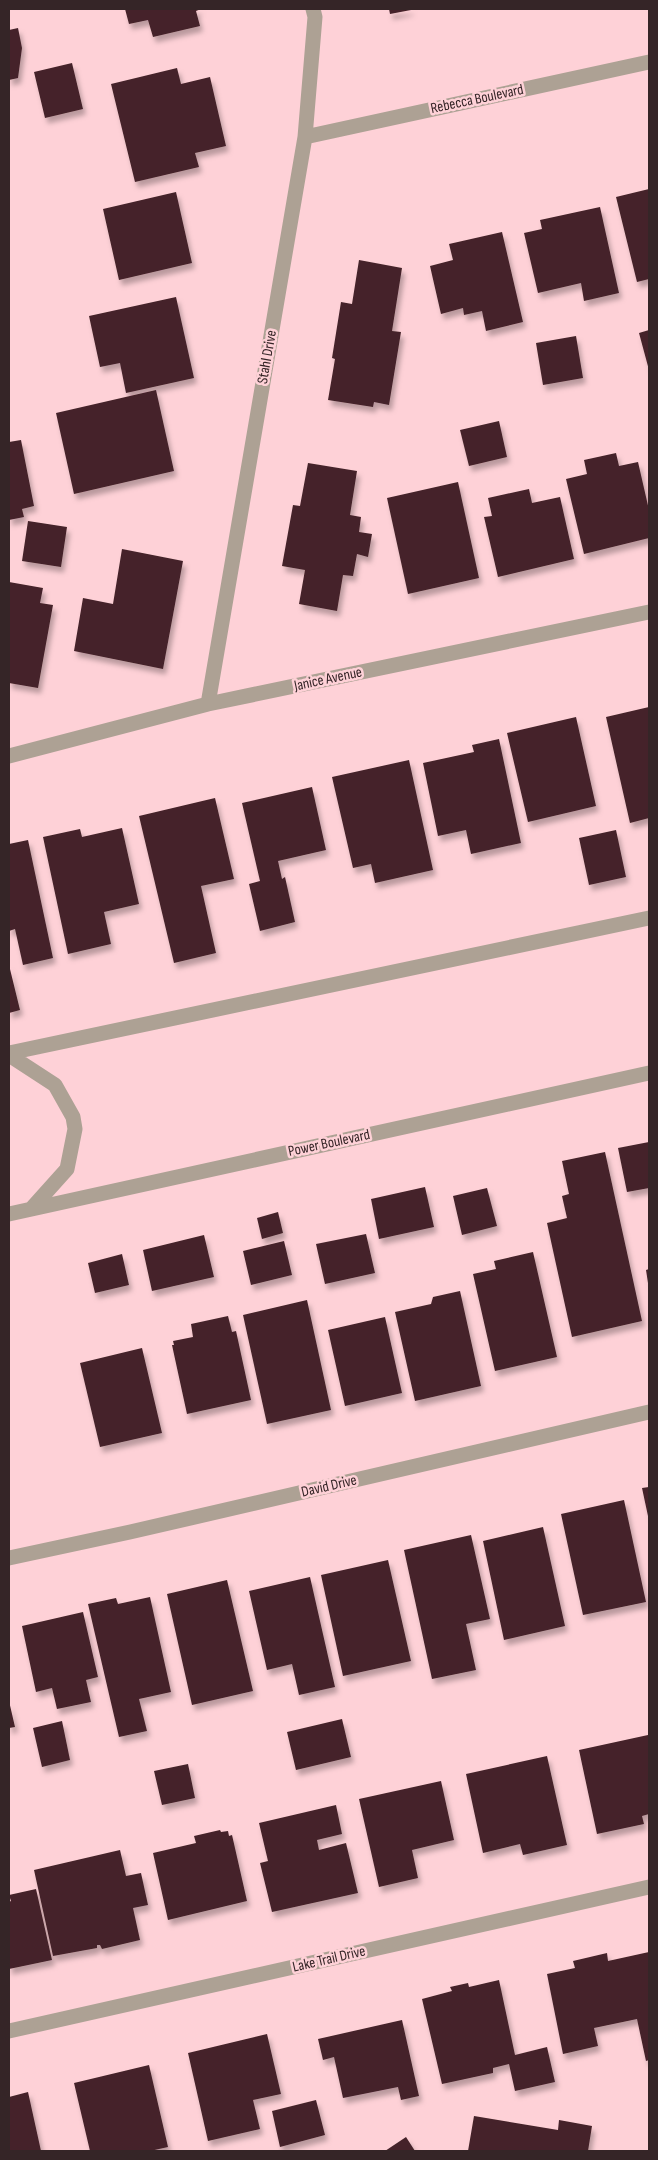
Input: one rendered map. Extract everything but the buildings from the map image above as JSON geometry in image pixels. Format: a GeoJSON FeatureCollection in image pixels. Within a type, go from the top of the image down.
{"type":"FeatureCollection","features":[{"type":"Feature","properties":{"kind":"street","name":"Stahl Drive"},"geometry":{"type":"LineString","coordinates":[[208,704],[305,137],[315,17],[313,9]]}},
{"type":"Feature","properties":{"kind":"street","name":"Rebecca Boulevard"},"geometry":{"type":"LineString","coordinates":[[305,137],[649,62]]}},
{"type":"Feature","properties":{"kind":"street","name":"Janice Avenue"},"geometry":{"type":"LineString","coordinates":[[9,756],[208,704],[649,612]]}},
{"type":"Feature","properties":{"kind":"street"},"geometry":{"type":"LineString","coordinates":[[9,1054],[649,918]]}},
{"type":"Feature","properties":{"kind":"street"},"geometry":{"type":"LineString","coordinates":[[9,1054],[54,1085],[73,1117],[75,1129],[67,1168],[32,1208]]}},
{"type":"Feature","properties":{"kind":"street","name":"Power Boulevard"},"geometry":{"type":"LineString","coordinates":[[9,1214],[649,1073]]}},
{"type":"Feature","properties":{"kind":"street","name":"David Drive"},"geometry":{"type":"LineString","coordinates":[[9,1558],[149,1528],[649,1412]]}},
{"type":"Feature","properties":{"kind":"street","name":"Lake Trail Drive"},"geometry":{"type":"LineString","coordinates":[[9,2031],[649,1887]]}}]}
